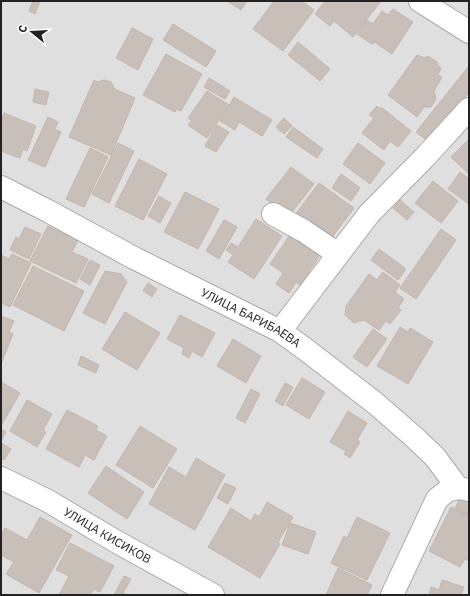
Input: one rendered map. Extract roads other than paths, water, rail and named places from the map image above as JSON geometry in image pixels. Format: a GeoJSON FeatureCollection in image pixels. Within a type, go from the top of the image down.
{"type":"FeatureCollection","features":[{"type":"Feature","properties":{"kind":"street"},"geometry":{"type":"LineString","coordinates":[[420,1],[469,32]]}},
{"type":"Feature","properties":{"kind":"street"},"geometry":{"type":"LineString","coordinates":[[280,331],[369,214],[425,157],[469,109]]}},
{"type":"Feature","properties":{"kind":"street","name":"УЛИЦА БАРИБАЕВА"},"geometry":{"type":"LineString","coordinates":[[1,187],[134,258],[280,331],[306,349],[375,403],[435,457],[463,489]]}},
{"type":"Feature","properties":{"kind":"street"},"geometry":{"type":"LineString","coordinates":[[273,214],[338,254]]}},
{"type":"Feature","properties":{"kind":"street"},"geometry":{"type":"LineString","coordinates":[[392,595],[437,498],[435,457]]}},
{"type":"Feature","properties":{"kind":"street","name":"УЛИЦА КИСИКОВ"},"geometry":{"type":"LineString","coordinates":[[1,478],[48,501],[117,542],[213,595]]}},
{"type":"Feature","properties":{"kind":"street"},"geometry":{"type":"LineString","coordinates":[[437,498],[447,491],[463,489]]}}]}
